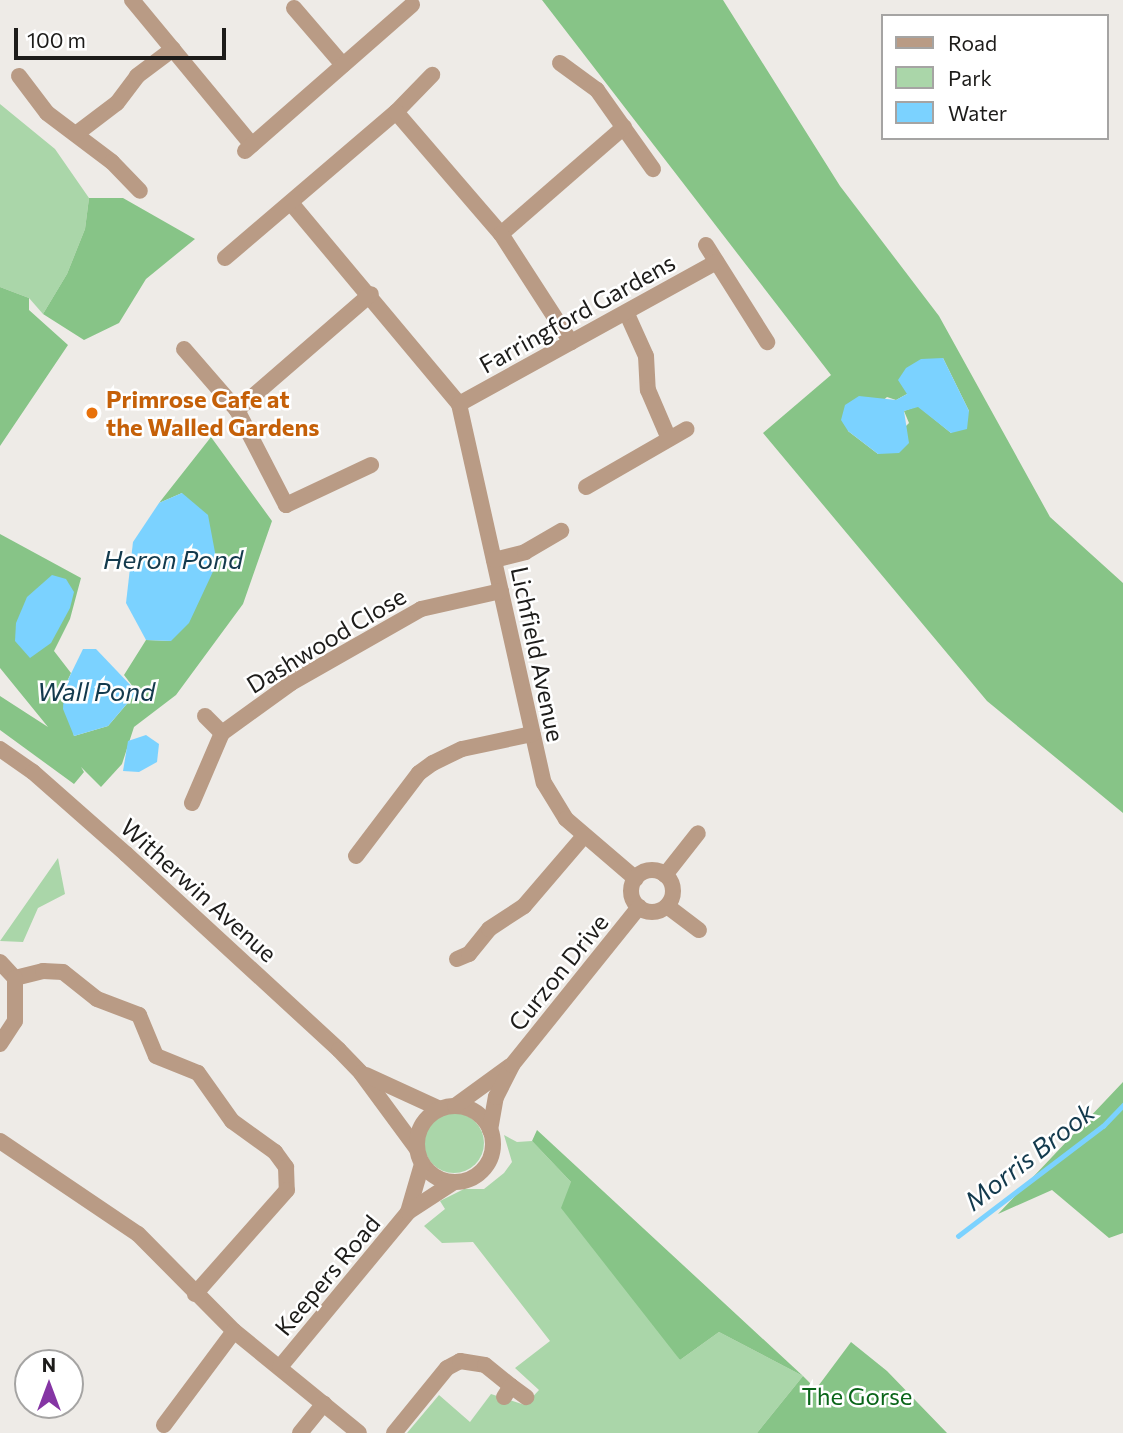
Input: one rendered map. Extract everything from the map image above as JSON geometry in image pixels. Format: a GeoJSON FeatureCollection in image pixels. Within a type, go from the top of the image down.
{"type":"FeatureCollection","features":[{"type":"Feature","properties":{"kind":"street"},"geometry":{"type":"LineString","coordinates":[[132,0],[248,148],[412,5]]}},
{"type":"Feature","properties":{"kind":"street"},"geometry":{"type":"LineString","coordinates":[[294,8],[343,65]]}},
{"type":"Feature","properties":{"kind":"street"},"geometry":{"type":"LineString","coordinates":[[76,134],[117,103],[137,76],[173,49]]}},
{"type":"Feature","properties":{"kind":"street"},"geometry":{"type":"LineString","coordinates":[[560,63],[597,90],[653,169]]}},
{"type":"Feature","properties":{"kind":"street"},"geometry":{"type":"LineString","coordinates":[[19,75],[47,113],[76,134],[140,191]]}},
{"type":"Feature","properties":{"kind":"street"},"geometry":{"type":"LineString","coordinates":[[225,258],[396,112],[432,75]]}},
{"type":"Feature","properties":{"kind":"street"},"geometry":{"type":"LineString","coordinates":[[396,112],[501,234],[571,342]]}},
{"type":"Feature","properties":{"kind":"street"},"geometry":{"type":"LineString","coordinates":[[501,234],[624,127]]}},
{"type":"Feature","properties":{"kind":"street"},"geometry":{"type":"LineString","coordinates":[[291,202],[371,294],[459,404]]}},
{"type":"Feature","properties":{"kind":"street"},"geometry":{"type":"LineString","coordinates":[[706,245],[767,342]]}},
{"type":"Feature","properties":{"kind":"street","name":"Farringford Gardens"},"geometry":{"type":"LineString","coordinates":[[459,404],[627,314],[716,262]]}},
{"type":"Feature","properties":{"kind":"street"},"geometry":{"type":"LineString","coordinates":[[237,410],[371,294]]}},
{"type":"Feature","properties":{"kind":"street"},"geometry":{"type":"LineString","coordinates":[[627,314],[646,356],[648,390],[669,439]]}},
{"type":"Feature","properties":{"kind":"street"},"geometry":{"type":"LineString","coordinates":[[184,349],[237,410],[286,505],[371,465]]}},
{"type":"Feature","properties":{"kind":"street","name":"Lichfield Avenue"},"geometry":{"type":"LineString","coordinates":[[459,404],[532,734],[551,796],[584,836],[636,879]]}},
{"type":"Feature","properties":{"kind":"street"},"geometry":{"type":"LineString","coordinates":[[586,487],[687,429]]}},
{"type":"Feature","properties":{"kind":"street"},"geometry":{"type":"LineString","coordinates":[[494,560],[517,555],[561,531]]}},
{"type":"Feature","properties":{"kind":"street","name":"Dashwood Close"},"geometry":{"type":"LineString","coordinates":[[222,733],[291,683],[421,608],[501,591]]}},
{"type":"Feature","properties":{"kind":"street"},"geometry":{"type":"LineString","coordinates":[[192,803],[205,782],[222,733],[205,716]]}},
{"type":"Feature","properties":{"kind":"street"},"geometry":{"type":"LineString","coordinates":[[354,858],[419,774],[433,763],[462,749],[532,734]]}},
{"type":"Feature","properties":{"kind":"street","name":"Witherwin Avenue"},"geometry":{"type":"LineString","coordinates":[[0,749],[33,772],[126,854],[361,1073],[419,1157]]}},
{"type":"Feature","properties":{"kind":"street"},"geometry":{"type":"LineString","coordinates":[[665,875],[698,833]]}},
{"type":"Feature","properties":{"kind":"street"},"geometry":{"type":"LineString","coordinates":[[454,960],[469,954],[489,929],[524,906],[584,836]]}},
{"type":"Feature","properties":{"kind":"street"},"geometry":{"type":"LineString","coordinates":[[653,871],[665,875],[673,893],[667,906],[650,912],[639,907],[632,897],[636,879],[653,871]]}},
{"type":"Feature","properties":{"kind":"street"},"geometry":{"type":"LineString","coordinates":[[667,906],[699,930]]}},
{"type":"Feature","properties":{"kind":"street","name":"Curzon Drive"},"geometry":{"type":"LineString","coordinates":[[512,1065],[639,907]]}},
{"type":"Feature","properties":{"kind":"street"},"geometry":{"type":"LineString","coordinates":[[0,962],[15,978],[15,1021],[0,1044]]}},
{"type":"Feature","properties":{"kind":"street"},"geometry":{"type":"LineString","coordinates":[[15,978],[43,971],[63,972],[97,999],[139,1016],[156,1056],[198,1073],[232,1121],[275,1152],[286,1167],[290,1183],[283,1195],[195,1294]]}},
{"type":"Feature","properties":{"kind":"street"},"geometry":{"type":"LineString","coordinates":[[408,1212],[419,1157],[421,1125],[512,1065]]}},
{"type":"Feature","properties":{"kind":"street"},"geometry":{"type":"LineString","coordinates":[[490,1130],[496,1097],[512,1065]]}},
{"type":"Feature","properties":{"kind":"street","name":"Witherwin Avenue"},"geometry":{"type":"LineString","coordinates":[[361,1073],[406,1097],[447,1107]]}},
{"type":"Feature","properties":{"kind":"street"},"geometry":{"type":"LineString","coordinates":[[408,1212],[454,1182],[477,1175],[486,1166],[493,1142],[490,1130],[476,1112],[447,1107]]}},
{"type":"Feature","properties":{"kind":"street"},"geometry":{"type":"LineString","coordinates":[[0,1141],[138,1234],[234,1331],[359,1433]]}},
{"type":"Feature","properties":{"kind":"street"},"geometry":{"type":"LineString","coordinates":[[419,1157],[441,1180],[454,1182]]}},
{"type":"Feature","properties":{"kind":"street","name":"Keepers Road"},"geometry":{"type":"LineString","coordinates":[[280,1367],[408,1212]]}},
{"type":"Feature","properties":{"kind":"street"},"geometry":{"type":"LineString","coordinates":[[166,1431],[234,1331]]}},
{"type":"Feature","properties":{"kind":"street"},"geometry":{"type":"LineString","coordinates":[[394,1433],[453,1363],[476,1361],[508,1392],[526,1397]]}},
{"type":"Feature","properties":{"kind":"street"},"geometry":{"type":"LineString","coordinates":[[300,1433],[324,1403]]}},
{"type":"Feature","properties":{"kind":"green space"},"geometry":{"type":"Polygon","coordinates":[[[542,0],[723,0],[840,186],[939,316],[1050,517],[1123,583],[1123,813],[987,701],[763,433],[831,375],[542,0]],[[943,358],[907,394],[896,400],[887,397],[848,431],[878,454],[909,423],[904,411],[918,406],[951,433],[969,411],[943,358]]]}},
{"type":"Feature","properties":{"kind":"green space"},"geometry":{"type":"Polygon","coordinates":[[[0,104],[55,149],[89,198],[85,229],[67,274],[43,314],[29,298],[0,287],[0,104]]]}},
{"type":"Feature","properties":{"kind":"green space"},"geometry":{"type":"Polygon","coordinates":[[[89,198],[123,198],[195,239],[146,279],[119,323],[84,340],[43,314],[67,274],[85,229],[89,198]]]}},
{"type":"Feature","properties":{"kind":"green space"},"geometry":{"type":"Polygon","coordinates":[[[0,287],[29,298],[29,310],[68,345],[0,446],[0,287]]]}},
{"type":"Feature","properties":{"kind":"green space"},"geometry":{"type":"Polygon","coordinates":[[[211,437],[272,521],[243,604],[176,695],[134,727],[122,764],[101,787],[81,767],[84,772],[74,784],[0,730],[0,696],[48,727],[0,668],[0,534],[81,578],[70,619],[54,651],[71,673],[64,688],[74,736],[108,726],[137,692],[124,675],[146,640],[171,641],[182,493],[159,503],[211,437]]]}},
{"type":"Feature","properties":{"kind":"green space"},"geometry":{"type":"Polygon","coordinates":[[[58,858],[65,894],[38,908],[23,942],[0,941],[58,858]]]}},
{"type":"Feature","properties":{"kind":"green space"},"geometry":{"type":"Polygon","coordinates":[[[1123,1082],[1123,1233],[1109,1238],[1052,1190],[998,1214],[1123,1082]]]}},
{"type":"Feature","properties":{"kind":"green space"},"geometry":{"type":"Polygon","coordinates":[[[454,1113],[475,1122],[484,1143],[475,1164],[454,1173],[433,1164],[424,1143],[433,1122],[454,1113]]]}},
{"type":"Feature","properties":{"kind":"green space"},"geometry":{"type":"Polygon","coordinates":[[[537,1130],[803,1376],[719,1332],[680,1360],[561,1208],[571,1182],[532,1141],[537,1130]]]}},
{"type":"Feature","properties":{"kind":"green space"},"geometry":{"type":"Polygon","coordinates":[[[504,1135],[517,1142],[532,1141],[571,1182],[680,1360],[719,1332],[803,1376],[757,1433],[407,1433],[439,1395],[470,1422],[491,1394],[525,1405],[539,1390],[515,1368],[550,1341],[473,1242],[442,1243],[424,1226],[445,1209],[440,1201],[464,1189],[484,1189],[504,1173],[512,1162],[504,1135]]]}},
{"type":"Feature","properties":{"kind":"green space","name":"The Gorse"},"geometry":{"type":"Polygon","coordinates":[[[851,1342],[887,1371],[947,1433],[757,1433],[803,1376],[816,1389],[851,1342]]]}},
{"type":"Feature","properties":{"kind":"water"},"geometry":{"type":"Polygon","coordinates":[[[943,358],[969,411],[967,429],[951,433],[918,407],[904,411],[909,443],[899,453],[878,454],[848,431],[841,420],[845,405],[859,396],[896,400],[907,394],[898,380],[906,368],[921,359],[943,358]]]}},
{"type":"Feature","properties":{"kind":"water","name":"Heron Pond"},"geometry":{"type":"Polygon","coordinates":[[[182,493],[208,515],[217,563],[189,623],[171,641],[146,640],[126,603],[133,542],[159,503],[182,493]]]}},
{"type":"Feature","properties":{"kind":"water"},"geometry":{"type":"Polygon","coordinates":[[[52,575],[66,579],[74,592],[70,608],[51,643],[30,658],[15,641],[16,623],[27,597],[52,575]]]}},
{"type":"Feature","properties":{"kind":"water","name":"Wall Pond"},"geometry":{"type":"Polygon","coordinates":[[[83,649],[96,649],[137,692],[108,726],[74,736],[63,709],[64,688],[83,649]]]}},
{"type":"Feature","properties":{"kind":"water"},"geometry":{"type":"Polygon","coordinates":[[[146,735],[159,744],[157,762],[139,772],[123,771],[128,741],[146,735]]]}},
{"type":"Feature","properties":{"kind":"waterway","name":"Morris Brook"},"geometry":{"type":"LineString","coordinates":[[958,1236],[1103,1126],[1123,1105]]}},
{"type":"Feature","properties":{"kind":"place","name":"Primrose Cafe at the Walled Gardens"},"geometry":{"type":"Point","coordinates":[92,413]}}]}
